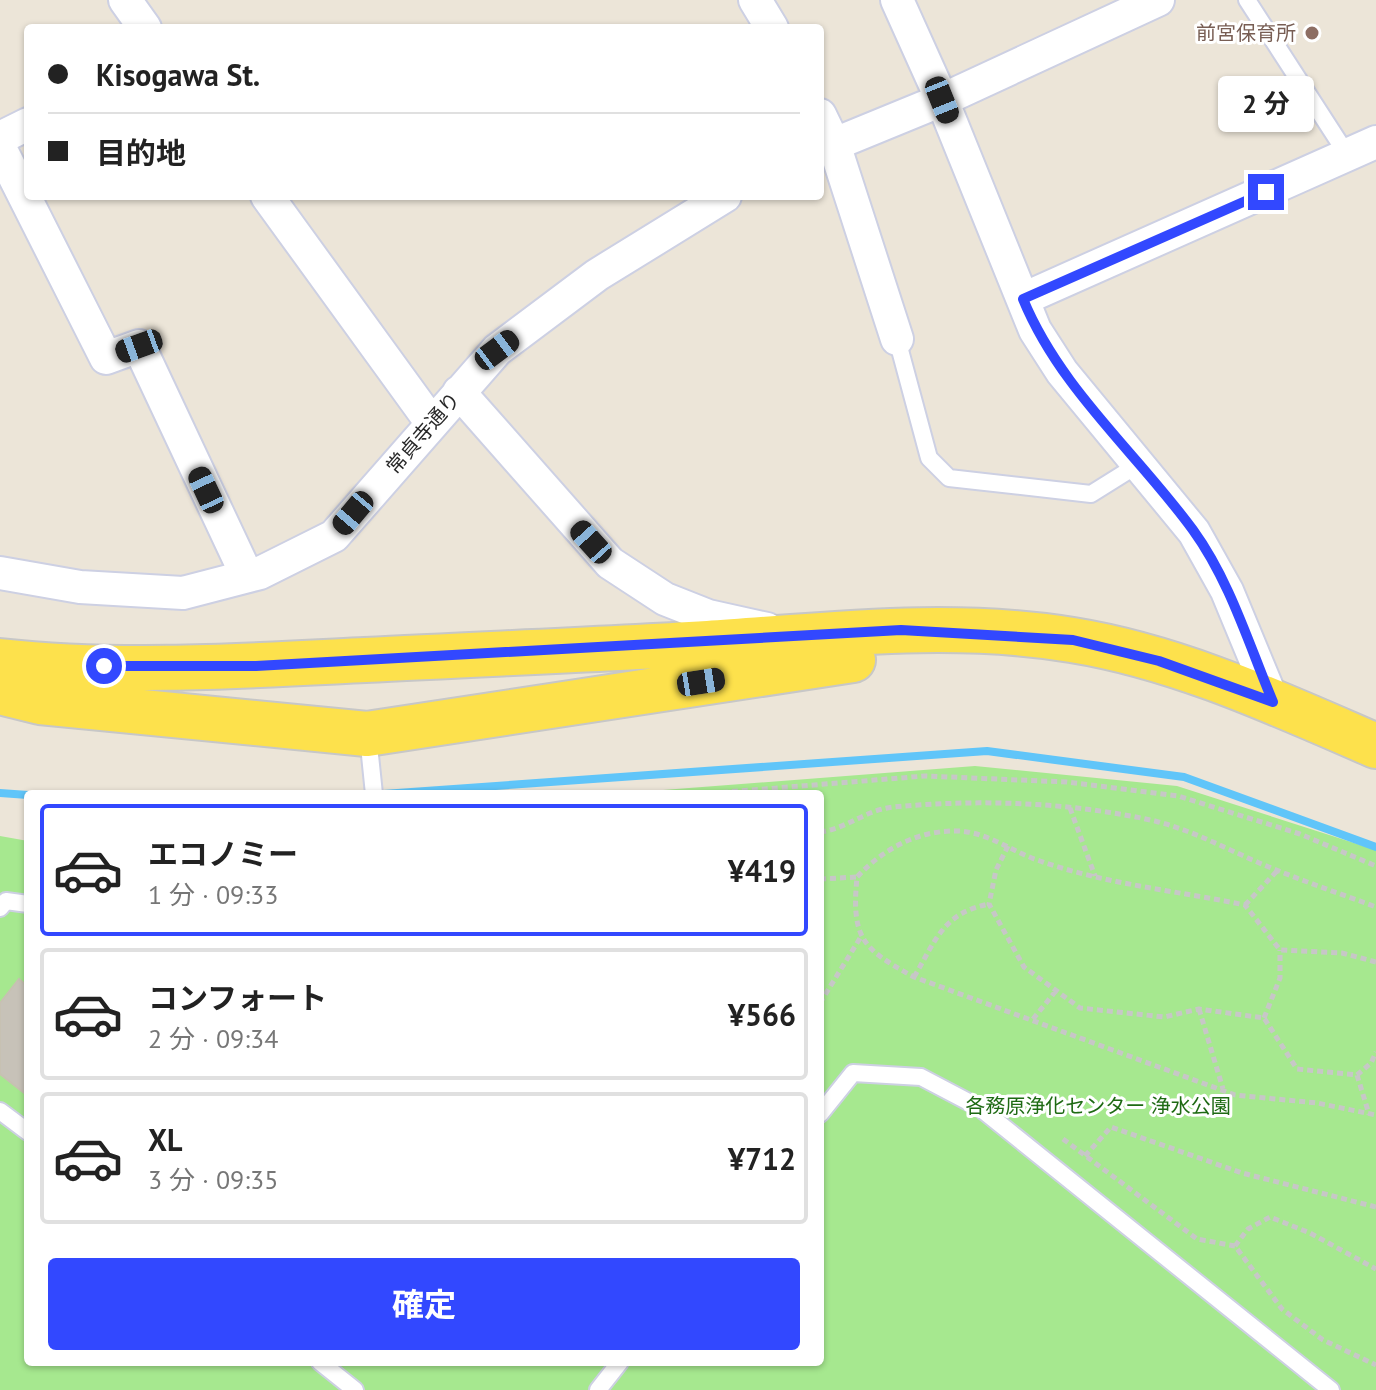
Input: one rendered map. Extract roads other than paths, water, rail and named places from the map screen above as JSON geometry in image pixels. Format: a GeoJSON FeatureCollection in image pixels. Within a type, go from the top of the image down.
{"type":"FeatureCollection","features":[{"type":"Feature","properties":{"kind":"main road"},"geometry":{"type":"LineString","coordinates":[[0,661],[43,666],[256,666],[901,630],[1026,635],[1073,640],[1159,661],[1273,702],[1376,746]]}},
{"type":"Feature","properties":{"kind":"main road"},"geometry":{"type":"LineString","coordinates":[[0,692],[40,702],[370,755],[1026,635]]}},
{"type":"Feature","properties":{"kind":"street"},"geometry":{"type":"LineString","coordinates":[[125,0],[142,24]]}},
{"type":"Feature","properties":{"kind":"street"},"geometry":{"type":"LineString","coordinates":[[755,0],[770,24]]}},
{"type":"Feature","properties":{"kind":"street"},"geometry":{"type":"LineString","coordinates":[[897,0],[942,100],[1035,330],[1062,372],[1194,532],[1214,567],[1273,702]]}},
{"type":"Feature","properties":{"kind":"street"},"geometry":{"type":"LineString","coordinates":[[897,339],[827,147],[942,100],[1158,0]]}},
{"type":"Feature","properties":{"kind":"street"},"geometry":{"type":"LineString","coordinates":[[0,138],[24,126]]}},
{"type":"Feature","properties":{"kind":"street"},"geometry":{"type":"LineString","coordinates":[[1023,299],[1376,142]]}},
{"type":"Feature","properties":{"kind":"street"},"geometry":{"type":"LineString","coordinates":[[0,148],[24,196]]}},
{"type":"Feature","properties":{"kind":"street"},"geometry":{"type":"LineString","coordinates":[[26,200],[106,358],[139,346],[247,576]]}},
{"type":"Feature","properties":{"kind":"street"},"geometry":{"type":"LineString","coordinates":[[270,200],[431,422]]}},
{"type":"Feature","properties":{"kind":"street","name":"常貞寺通り"},"geometry":{"type":"LineString","coordinates":[[0,573],[80,587],[183,593],[247,576],[334,536],[497,350],[597,275],[719,200]]}},
{"type":"Feature","properties":{"kind":"street"},"geometry":{"type":"LineString","coordinates":[[459,392],[610,563],[665,599],[708,616],[800,636]]}},
{"type":"Feature","properties":{"kind":"lane"},"geometry":{"type":"LineString","coordinates":[[1247,0],[1348,156]]}},
{"type":"Feature","properties":{"kind":"lane"},"geometry":{"type":"LineString","coordinates":[[897,339],[929,458],[949,478],[1091,494],[1139,464]]}},
{"type":"Feature","properties":{"kind":"lane"},"geometry":{"type":"LineString","coordinates":[[370,755],[374,790]]}},
{"type":"Feature","properties":{"kind":"lane"},"geometry":{"type":"LineString","coordinates":[[0,908],[6,901],[24,903]]}},
{"type":"Feature","properties":{"kind":"lane"},"geometry":{"type":"LineString","coordinates":[[824,1109],[853,1073],[921,1077],[980,1108],[1331,1390]]}},
{"type":"Feature","properties":{"kind":"lane"},"geometry":{"type":"LineString","coordinates":[[0,1111],[24,1129]]}},
{"type":"Feature","properties":{"kind":"lane"},"geometry":{"type":"LineString","coordinates":[[323,1366],[335,1384],[355,1390]]}},
{"type":"Feature","properties":{"kind":"lane"},"geometry":{"type":"LineString","coordinates":[[598,1390],[617,1366]]}},
{"type":"Feature","properties":{"kind":"waterway"},"geometry":{"type":"LineString","coordinates":[[439,790],[987,751],[1184,777],[1376,847]]}},
{"type":"Feature","properties":{"kind":"waterway"},"geometry":{"type":"LineString","coordinates":[[0,793],[24,795]]}},
{"type":"Feature","properties":{"kind":"place","name":"前宮保育所"},"geometry":{"type":"Point","coordinates":[1312,33]}},
{"type":"Feature","properties":{"kind":"park label","name":"各務原浄化センター 浄水公園"},"geometry":{"type":"Point","coordinates":[1098,1106]}}]}
